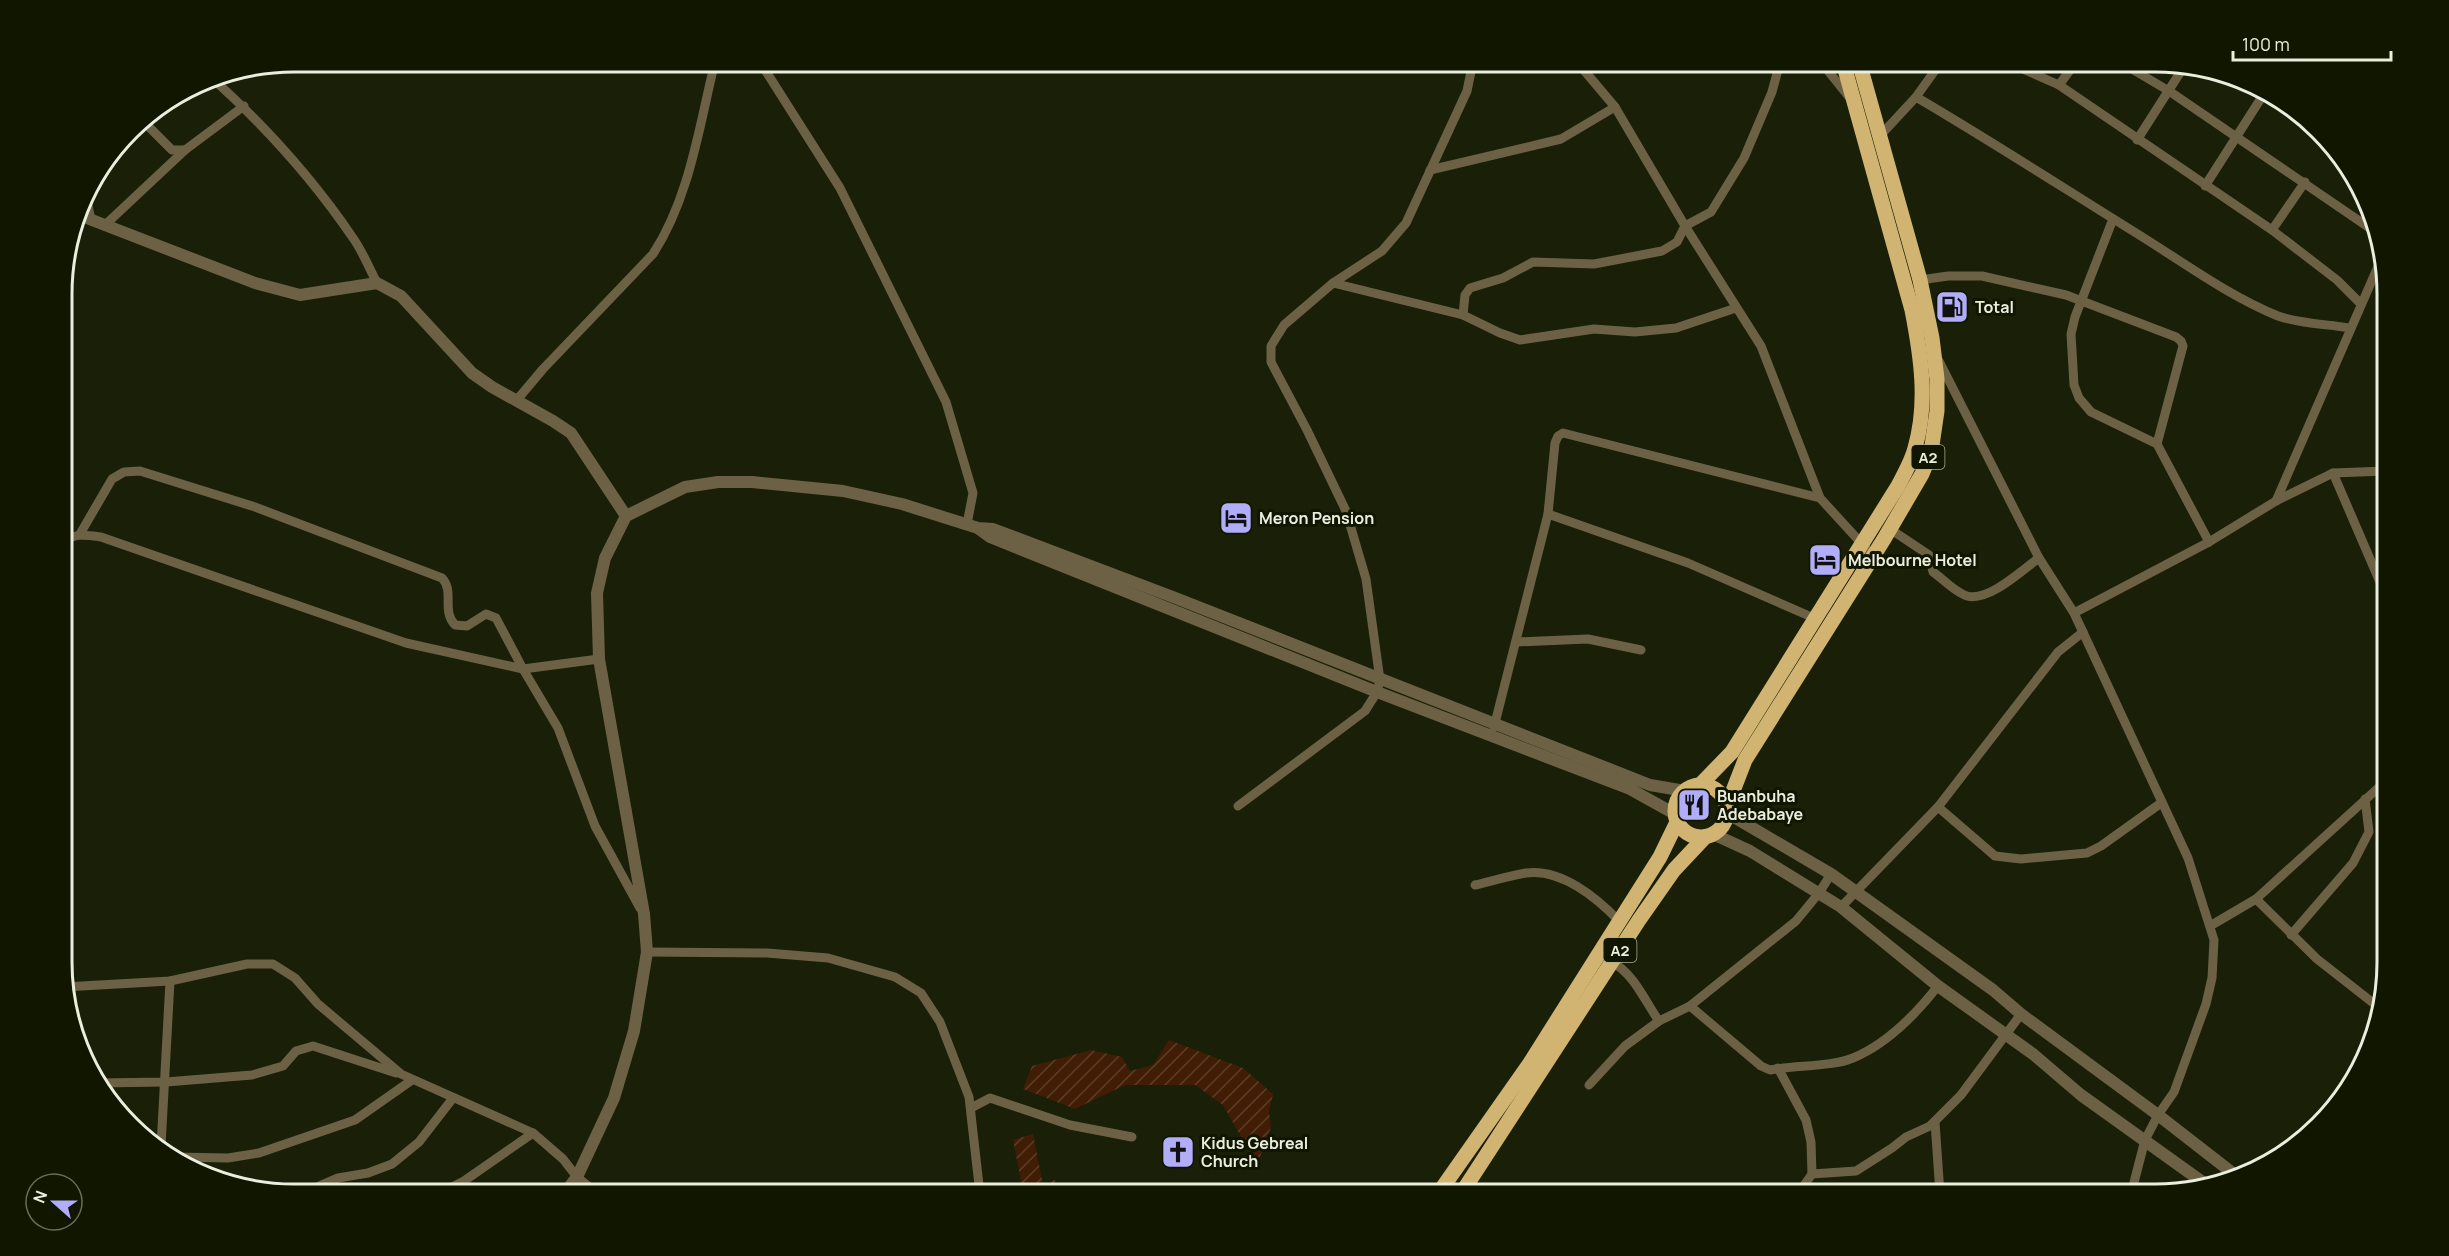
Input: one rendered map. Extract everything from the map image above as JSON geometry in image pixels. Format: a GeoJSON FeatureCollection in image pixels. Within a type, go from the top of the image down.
{"type":"FeatureCollection","features":[{"type":"Feature","properties":{"kind":"highway","name":"A2"},"geometry":{"type":"LineString","coordinates":[[1536,1066],[1619,921],[1660,857],[1676,818],[1679,798],[1685,791],[1700,786],[1732,752],[1898,486],[1915,449],[1923,407],[1918,342],[1912,310],[1846,72]]}},
{"type":"Feature","properties":{"kind":"highway","name":"A2"},"geometry":{"type":"LineString","coordinates":[[1536,1066],[1612,962],[1674,870],[1725,822],[1726,811],[1745,759],[1890,529],[1922,474],[1931,452],[1937,411],[1934,352],[1920,280],[1862,72]]}},
{"type":"Feature","properties":{"kind":"highway"},"geometry":{"type":"LineString","coordinates":[[1700,786],[1716,790],[1722,797],[1726,811]]}},
{"type":"Feature","properties":{"kind":"highway"},"geometry":{"type":"LineString","coordinates":[[1676,818],[1689,834],[1709,836]]}},
{"type":"Feature","properties":{"kind":"highway"},"geometry":{"type":"LineString","coordinates":[[1445,1184],[1502,1103],[1536,1066]]}},
{"type":"Feature","properties":{"kind":"highway"},"geometry":{"type":"LineString","coordinates":[[1468,1184],[1514,1113],[1536,1066]]}},
{"type":"Feature","properties":{"kind":"street"},"geometry":{"type":"LineString","coordinates":[[516,401],[543,369],[653,254],[667,232],[680,200],[713,72]]}},
{"type":"Feature","properties":{"kind":"street"},"geometry":{"type":"LineString","coordinates":[[766,72],[840,188],[946,402],[973,493],[973,526]]}},
{"type":"Feature","properties":{"kind":"street"},"geometry":{"type":"LineString","coordinates":[[1238,806],[1365,711],[1379,686],[1366,579],[1346,511],[1271,362],[1271,346],[1284,325],[1333,283],[1382,251],[1406,223],[1467,91],[1471,72]]}},
{"type":"Feature","properties":{"kind":"street"},"geometry":{"type":"LineString","coordinates":[[1585,72],[1615,107],[1685,226],[1761,346],[1820,498],[1873,556]]}},
{"type":"Feature","properties":{"kind":"street"},"geometry":{"type":"LineString","coordinates":[[1463,315],[1465,295],[1470,288],[1510,275],[1533,262],[1594,264],[1662,251],[1677,242],[1685,226],[1711,212],[1744,158],[1772,92],[1777,72]]}},
{"type":"Feature","properties":{"kind":"street"},"geometry":{"type":"LineString","coordinates":[[1829,72],[1854,104]]}},
{"type":"Feature","properties":{"kind":"street"},"geometry":{"type":"LineString","coordinates":[[1868,152],[1879,136],[1916,97],[1934,72]]}},
{"type":"Feature","properties":{"kind":"street"},"geometry":{"type":"LineString","coordinates":[[2030,72],[2059,85],[2271,230],[2337,279],[2361,304]]}},
{"type":"Feature","properties":{"kind":"street"},"geometry":{"type":"LineString","coordinates":[[2059,85],[2069,72]]}},
{"type":"Feature","properties":{"kind":"street"},"geometry":{"type":"LineString","coordinates":[[2137,72],[2169,91],[2366,225]]}},
{"type":"Feature","properties":{"kind":"street"},"geometry":{"type":"LineString","coordinates":[[2137,140],[2180,73]]}},
{"type":"Feature","properties":{"kind":"street"},"geometry":{"type":"LineString","coordinates":[[220,85],[244,106],[288,153],[354,239],[377,283],[401,296],[472,372],[571,433],[626,516]]}},
{"type":"Feature","properties":{"kind":"street"},"geometry":{"type":"LineString","coordinates":[[1916,97],[2015,155],[2113,219],[2243,298],[2298,322],[2350,328]]}},
{"type":"Feature","properties":{"kind":"street"},"geometry":{"type":"LineString","coordinates":[[2205,186],[2260,99]]}},
{"type":"Feature","properties":{"kind":"street"},"geometry":{"type":"LineString","coordinates":[[105,225],[185,150],[244,106]]}},
{"type":"Feature","properties":{"kind":"street"},"geometry":{"type":"LineString","coordinates":[[1430,170],[1561,139],[1615,107]]}},
{"type":"Feature","properties":{"kind":"street"},"geometry":{"type":"LineString","coordinates":[[149,127],[172,150],[185,150]]}},
{"type":"Feature","properties":{"kind":"street"},"geometry":{"type":"LineString","coordinates":[[2271,230],[2305,182]]}},
{"type":"Feature","properties":{"kind":"street"},"geometry":{"type":"LineString","coordinates":[[86,218],[255,282],[300,295],[377,283]]}},
{"type":"Feature","properties":{"kind":"street"},"geometry":{"type":"LineString","coordinates":[[2113,219],[2081,302],[2072,334],[2072,366],[2079,399],[2091,412],[2157,444],[2209,542]]}},
{"type":"Feature","properties":{"kind":"street"},"geometry":{"type":"LineString","coordinates":[[2277,501],[2376,271]]}},
{"type":"Feature","properties":{"kind":"street"},"geometry":{"type":"LineString","coordinates":[[1920,280],[1982,276],[2066,295],[2181,340],[2183,346],[2157,444]]}},
{"type":"Feature","properties":{"kind":"street"},"geometry":{"type":"LineString","coordinates":[[1333,283],[1463,315],[1500,333],[1520,339],[1594,329],[1635,332],[1676,328],[1736,308]]}},
{"type":"Feature","properties":{"kind":"street"},"geometry":{"type":"LineString","coordinates":[[1918,342],[1934,352],[2039,558],[2074,613],[2160,803],[2188,858],[2210,926],[2215,953],[2206,1004],[2174,1092],[2158,1115],[2145,1140],[2134,1184]]}},
{"type":"Feature","properties":{"kind":"street"},"geometry":{"type":"LineString","coordinates":[[1494,730],[1548,514],[1555,443],[1558,436],[1563,433],[1820,498]]}},
{"type":"Feature","properties":{"kind":"street"},"geometry":{"type":"LineString","coordinates":[[80,534],[112,479],[124,472],[140,471],[255,507],[442,578],[447,583],[449,591],[446,606],[450,620],[460,627],[467,626],[486,614],[492,615],[558,728],[594,826],[644,915]]}},
{"type":"Feature","properties":{"kind":"street"},"geometry":{"type":"LineString","coordinates":[[2074,613],[2209,542],[2277,501],[2333,473],[2377,471]]}},
{"type":"Feature","properties":{"kind":"street"},"geometry":{"type":"LineString","coordinates":[[2333,473],[2377,575]]}},
{"type":"Feature","properties":{"kind":"street"},"geometry":{"type":"LineString","coordinates":[[572,1184],[614,1098],[634,1031],[647,952],[644,915],[599,659],[597,593],[605,558],[626,516],[686,487],[718,482],[752,482],[843,491],[902,504],[973,526],[993,529],[1379,686],[1494,730],[1650,785],[1685,791]]}},
{"type":"Feature","properties":{"kind":"street"},"geometry":{"type":"LineString","coordinates":[[1548,514],[1688,563],[1814,618]]}},
{"type":"Feature","properties":{"kind":"street"},"geometry":{"type":"LineString","coordinates":[[1890,529],[1929,555],[1933,572],[1966,596],[1980,597],[1990,593],[2039,558]]}},
{"type":"Feature","properties":{"kind":"street"},"geometry":{"type":"LineString","coordinates":[[72,537],[80,534],[101,537],[406,643],[523,669],[599,659]]}},
{"type":"Feature","properties":{"kind":"street"},"geometry":{"type":"LineString","coordinates":[[1841,907],[1938,807],[2058,652],[2083,632]]}},
{"type":"Feature","properties":{"kind":"street"},"geometry":{"type":"LineString","coordinates":[[1516,642],[1588,639],[1641,650]]}},
{"type":"Feature","properties":{"kind":"street"},"geometry":{"type":"LineString","coordinates":[[1494,730],[1630,789],[1676,818]]}},
{"type":"Feature","properties":{"kind":"street"},"geometry":{"type":"LineString","coordinates":[[2210,926],[2256,899],[2377,789]]}},
{"type":"Feature","properties":{"kind":"street"},"geometry":{"type":"LineString","coordinates":[[2291,935],[2353,863],[2369,832],[2366,799]]}},
{"type":"Feature","properties":{"kind":"street"},"geometry":{"type":"LineString","coordinates":[[1938,807],[1995,856],[2021,859],[2087,853],[2101,846],[2160,803]]}},
{"type":"Feature","properties":{"kind":"street"},"geometry":{"type":"LineString","coordinates":[[1726,811],[1855,891],[1993,990],[2021,1014],[2230,1171]]}},
{"type":"Feature","properties":{"kind":"street"},"geometry":{"type":"LineString","coordinates":[[1709,836],[1750,851],[1841,907],[1938,986],[2033,1054],[2081,1095],[2199,1180]]}},
{"type":"Feature","properties":{"kind":"street"},"geometry":{"type":"LineString","coordinates":[[1475,885],[1528,873],[1558,877],[1601,902],[1619,921]]}},
{"type":"Feature","properties":{"kind":"street"},"geometry":{"type":"LineString","coordinates":[[1589,1085],[1625,1046],[1659,1022],[1690,1006],[1796,921],[1831,874]]}},
{"type":"Feature","properties":{"kind":"street"},"geometry":{"type":"LineString","coordinates":[[2256,899],[2317,959],[2373,1003]]}},
{"type":"Feature","properties":{"kind":"street"},"geometry":{"type":"LineString","coordinates":[[647,952],[766,953],[828,958],[895,977],[921,993],[940,1022],[969,1097],[979,1184]]}},
{"type":"Feature","properties":{"kind":"street"},"geometry":{"type":"LineString","coordinates":[[1612,962],[1624,969],[1634,981],[1659,1022]]}},
{"type":"Feature","properties":{"kind":"street"},"geometry":{"type":"LineString","coordinates":[[73,986],[170,981],[247,964],[273,964],[295,978],[318,1004],[401,1074]]}},
{"type":"Feature","properties":{"kind":"street"},"geometry":{"type":"LineString","coordinates":[[161,1140],[170,981]]}},
{"type":"Feature","properties":{"kind":"street"},"geometry":{"type":"LineString","coordinates":[[1690,1006],[1761,1066],[1770,1070],[1852,1058],[1886,1039],[1924,1004],[1938,986]]}},
{"type":"Feature","properties":{"kind":"street"},"geometry":{"type":"LineString","coordinates":[[1812,1174],[1856,1171],[1906,1137],[1935,1122],[1961,1095],[2021,1014]]}},
{"type":"Feature","properties":{"kind":"street"},"geometry":{"type":"LineString","coordinates":[[108,1083],[166,1082],[252,1075],[283,1066],[296,1051],[313,1046],[401,1074],[533,1133],[563,1159],[586,1184]]}},
{"type":"Feature","properties":{"kind":"street"},"geometry":{"type":"LineString","coordinates":[[1778,1068],[1806,1119],[1811,1142],[1812,1174],[1805,1184]]}},
{"type":"Feature","properties":{"kind":"street"},"geometry":{"type":"LineString","coordinates":[[189,1157],[228,1158],[259,1153],[355,1120],[412,1080]]}},
{"type":"Feature","properties":{"kind":"street"},"geometry":{"type":"LineString","coordinates":[[324,1184],[338,1178],[368,1173],[392,1164],[419,1142],[453,1098]]}},
{"type":"Feature","properties":{"kind":"street"},"geometry":{"type":"LineString","coordinates":[[971,1108],[990,1098],[1070,1125],[1132,1137]]}},
{"type":"Feature","properties":{"kind":"street"},"geometry":{"type":"LineString","coordinates":[[1935,1122],[1939,1184]]}},
{"type":"Feature","properties":{"kind":"street"},"geometry":{"type":"LineString","coordinates":[[459,1184],[533,1133]]}},
{"type":"Feature","properties":{"kind":"shaded area"},"geometry":{"type":"Polygon","coordinates":[[[1169,1040],[1243,1068],[1273,1094],[1269,1112],[1271,1127],[1257,1165],[1223,1105],[1195,1085],[1125,1085],[1075,1109],[1023,1089],[1032,1066],[1091,1050],[1122,1057],[1130,1071],[1153,1065],[1169,1040]]]}},
{"type":"Feature","properties":{"kind":"shaded area"},"geometry":{"type":"Polygon","coordinates":[[[1033,1134],[1043,1184],[1015,1184],[1021,1181],[1013,1140],[1033,1134]]]}},
{"type":"Feature","properties":{"kind":"shaded area"},"geometry":{"type":"Polygon","coordinates":[[[1055,1180],[1057,1184],[1045,1184],[1055,1180]]]}},
{"type":"Feature","properties":{"kind":"place","name":"Total"},"geometry":{"type":"Point","coordinates":[1952,307]}},
{"type":"Feature","properties":{"kind":"place","name":"Meron Pension"},"geometry":{"type":"Point","coordinates":[1236,518]}},
{"type":"Feature","properties":{"kind":"place","name":"Melbourne Hotel"},"geometry":{"type":"Point","coordinates":[1825,560]}},
{"type":"Feature","properties":{"kind":"place","name":"Buanbuha Adebabaye"},"geometry":{"type":"Point","coordinates":[1694,805]}},
{"type":"Feature","properties":{"kind":"place","name":"Kidus Gebreal Church"},"geometry":{"type":"Point","coordinates":[1178,1152]}}]}
